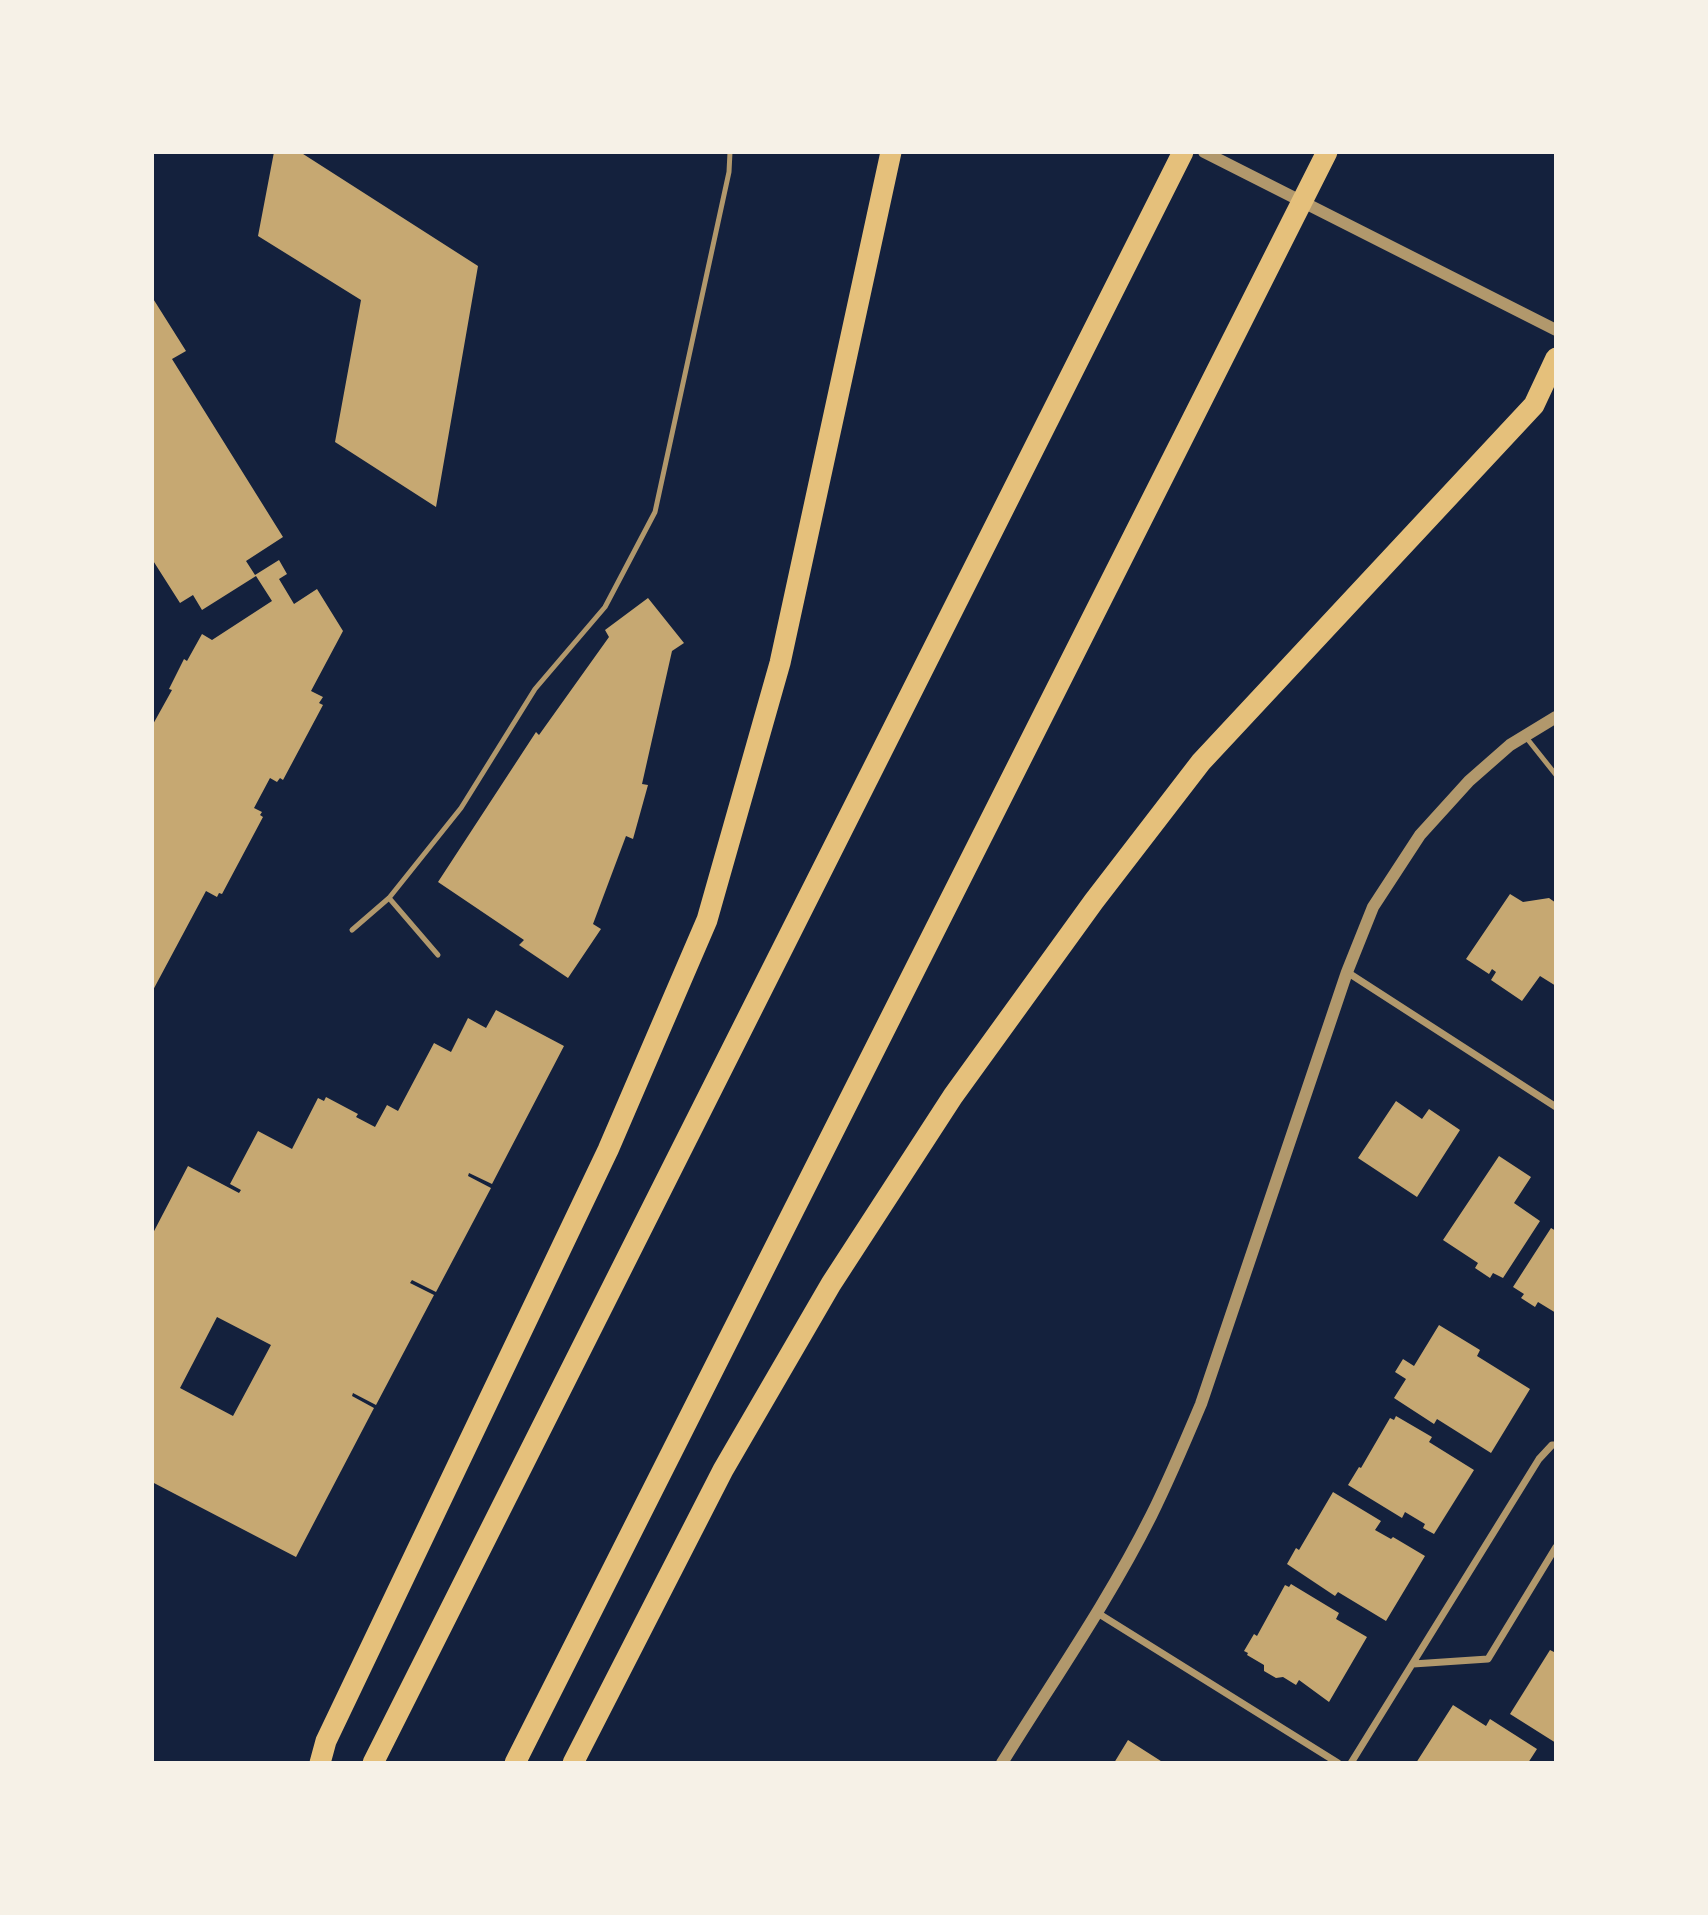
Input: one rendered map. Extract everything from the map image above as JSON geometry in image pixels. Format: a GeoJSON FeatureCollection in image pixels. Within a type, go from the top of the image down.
{"type":"FeatureCollection","features":[{"type":"Feature","properties":{"kind":"highway"},"geometry":{"type":"LineString","coordinates":[[320,1763],[326,1741],[608,1150],[707,920],[780,663],[891,152]]}},
{"type":"Feature","properties":{"kind":"highway"},"geometry":{"type":"LineString","coordinates":[[373,1763],[1183,152]]}},
{"type":"Feature","properties":{"kind":"highway"},"geometry":{"type":"LineString","coordinates":[[515,1763],[1327,152]]}},
{"type":"Feature","properties":{"kind":"highway"},"geometry":{"type":"LineString","coordinates":[[573,1763],[723,1470],[831,1284],[953,1096],[1201,762],[1534,405],[1556,358]]}},
{"type":"Feature","properties":{"kind":"street"},"geometry":{"type":"LineString","coordinates":[[1204,152],[1556,330]]}},
{"type":"Feature","properties":{"kind":"street"},"geometry":{"type":"LineString","coordinates":[[1002,1763],[1150,1519],[1201,1404],[1347,972],[1373,906],[1420,835],[1469,781],[1510,745],[1556,717]]}},
{"type":"Feature","properties":{"kind":"street"},"geometry":{"type":"LineString","coordinates":[[1347,972],[1556,1107]]}},
{"type":"Feature","properties":{"kind":"street"},"geometry":{"type":"LineString","coordinates":[[1351,1763],[1539,1459],[1552,1445],[1556,1445]]}},
{"type":"Feature","properties":{"kind":"street"},"geometry":{"type":"LineString","coordinates":[[1413,1664],[1488,1659],[1556,1546]]}},
{"type":"Feature","properties":{"kind":"street"},"geometry":{"type":"LineString","coordinates":[[1096,1612],[1338,1763]]}},
{"type":"Feature","properties":{"kind":"lane"},"geometry":{"type":"LineString","coordinates":[[352,930],[389,898],[461,807],[535,689],[605,607],[655,512],[726,186],[730,152]]}},
{"type":"Feature","properties":{"kind":"lane"},"geometry":{"type":"LineString","coordinates":[[1525,736],[1556,775]]}},
{"type":"Feature","properties":{"kind":"lane"},"geometry":{"type":"LineString","coordinates":[[389,898],[438,955]]}},
{"type":"Feature","properties":{"kind":"building"},"geometry":{"type":"Polygon","coordinates":[[[274,152],[300,152],[478,266],[436,507],[335,442],[361,300],[258,236],[274,152]]]}},
{"type":"Feature","properties":{"kind":"building"},"geometry":{"type":"Polygon","coordinates":[[[152,297],[186,351],[172,359],[283,537],[246,561],[255,575],[279,560],[287,574],[279,579],[294,604],[317,589],[343,631],[311,691],[323,697],[319,703],[323,705],[283,780],[280,778],[277,782],[270,778],[254,808],[262,812],[260,815],[263,817],[222,894],[219,893],[217,897],[206,891],[152,992],[152,726],[172,690],[169,689],[184,659],[187,661],[202,634],[212,640],[272,601],[256,576],[202,610],[193,595],[180,603],[152,559],[152,297]]]}},
{"type":"Feature","properties":{"kind":"building"},"geometry":{"type":"Polygon","coordinates":[[[648,598],[684,643],[672,651],[642,784],[648,785],[633,839],[626,836],[593,924],[601,929],[568,978],[519,945],[524,940],[438,882],[536,732],[539,735],[609,637],[605,630],[648,598]]]}},
{"type":"Feature","properties":{"kind":"building"},"geometry":{"type":"Polygon","coordinates":[[[1510,894],[1523,902],[1549,898],[1556,903],[1556,986],[1540,976],[1522,1001],[1491,980],[1496,972],[1492,969],[1489,974],[1466,959],[1510,894]]]}},
{"type":"Feature","properties":{"kind":"building"},"geometry":{"type":"Polygon","coordinates":[[[496,1010],[564,1046],[492,1184],[469,1173],[468,1176],[491,1188],[436,1292],[412,1280],[410,1283],[434,1295],[376,1405],[353,1393],[352,1396],[374,1408],[296,1557],[152,1482],[152,1235],[188,1166],[239,1193],[241,1190],[230,1184],[258,1131],[292,1149],[318,1098],[324,1101],[326,1097],[358,1114],[356,1117],[375,1127],[387,1105],[398,1111],[434,1043],[451,1052],[468,1018],[486,1028],[496,1010]],[[217,1317],[180,1388],[233,1416],[271,1345],[217,1317]]]}},
{"type":"Feature","properties":{"kind":"building"},"geometry":{"type":"Polygon","coordinates":[[[1396,1101],[1422,1119],[1429,1109],[1460,1130],[1417,1197],[1358,1158],[1396,1101]]]}},
{"type":"Feature","properties":{"kind":"building"},"geometry":{"type":"Polygon","coordinates":[[[1499,1156],[1531,1177],[1514,1203],[1540,1221],[1503,1278],[1493,1273],[1490,1278],[1475,1268],[1478,1263],[1443,1240],[1499,1156]]]}},
{"type":"Feature","properties":{"kind":"building"},"geometry":{"type":"Polygon","coordinates":[[[1551,1228],[1556,1231],[1556,1313],[1538,1302],[1535,1307],[1521,1298],[1524,1294],[1513,1287],[1551,1228]]]}},
{"type":"Feature","properties":{"kind":"building"},"geometry":{"type":"Polygon","coordinates":[[[1439,1325],[1480,1350],[1477,1356],[1530,1389],[1491,1453],[1437,1419],[1434,1424],[1394,1398],[1406,1379],[1395,1372],[1403,1359],[1414,1366],[1439,1325]]]}},
{"type":"Feature","properties":{"kind":"building"},"geometry":{"type":"Polygon","coordinates":[[[1396,1416],[1432,1437],[1429,1442],[1474,1470],[1434,1534],[1423,1528],[1425,1524],[1405,1512],[1402,1518],[1348,1485],[1390,1418],[1394,1420],[1396,1416]]]}},
{"type":"Feature","properties":{"kind":"building"},"geometry":{"type":"Polygon","coordinates":[[[1333,1492],[1381,1521],[1375,1530],[1425,1556],[1386,1621],[1338,1592],[1335,1596],[1287,1564],[1296,1548],[1299,1550],[1333,1492]]]}},
{"type":"Feature","properties":{"kind":"building"},"geometry":{"type":"Polygon","coordinates":[[[1291,1584],[1339,1613],[1336,1619],[1367,1637],[1329,1702],[1299,1680],[1296,1685],[1283,1677],[1276,1678],[1264,1671],[1264,1665],[1244,1651],[1254,1634],[1257,1636],[1285,1585],[1289,1587],[1291,1584]]]}},
{"type":"Feature","properties":{"kind":"building"},"geometry":{"type":"Polygon","coordinates":[[[1550,1650],[1556,1653],[1556,1743],[1510,1714],[1550,1650]]]}},
{"type":"Feature","properties":{"kind":"building"},"geometry":{"type":"Polygon","coordinates":[[[1453,1705],[1486,1726],[1490,1719],[1537,1749],[1528,1763],[1416,1763],[1453,1705]]]}},
{"type":"Feature","properties":{"kind":"building"},"geometry":{"type":"Polygon","coordinates":[[[1128,1740],[1164,1763],[1114,1763],[1128,1740]]]}}]}
